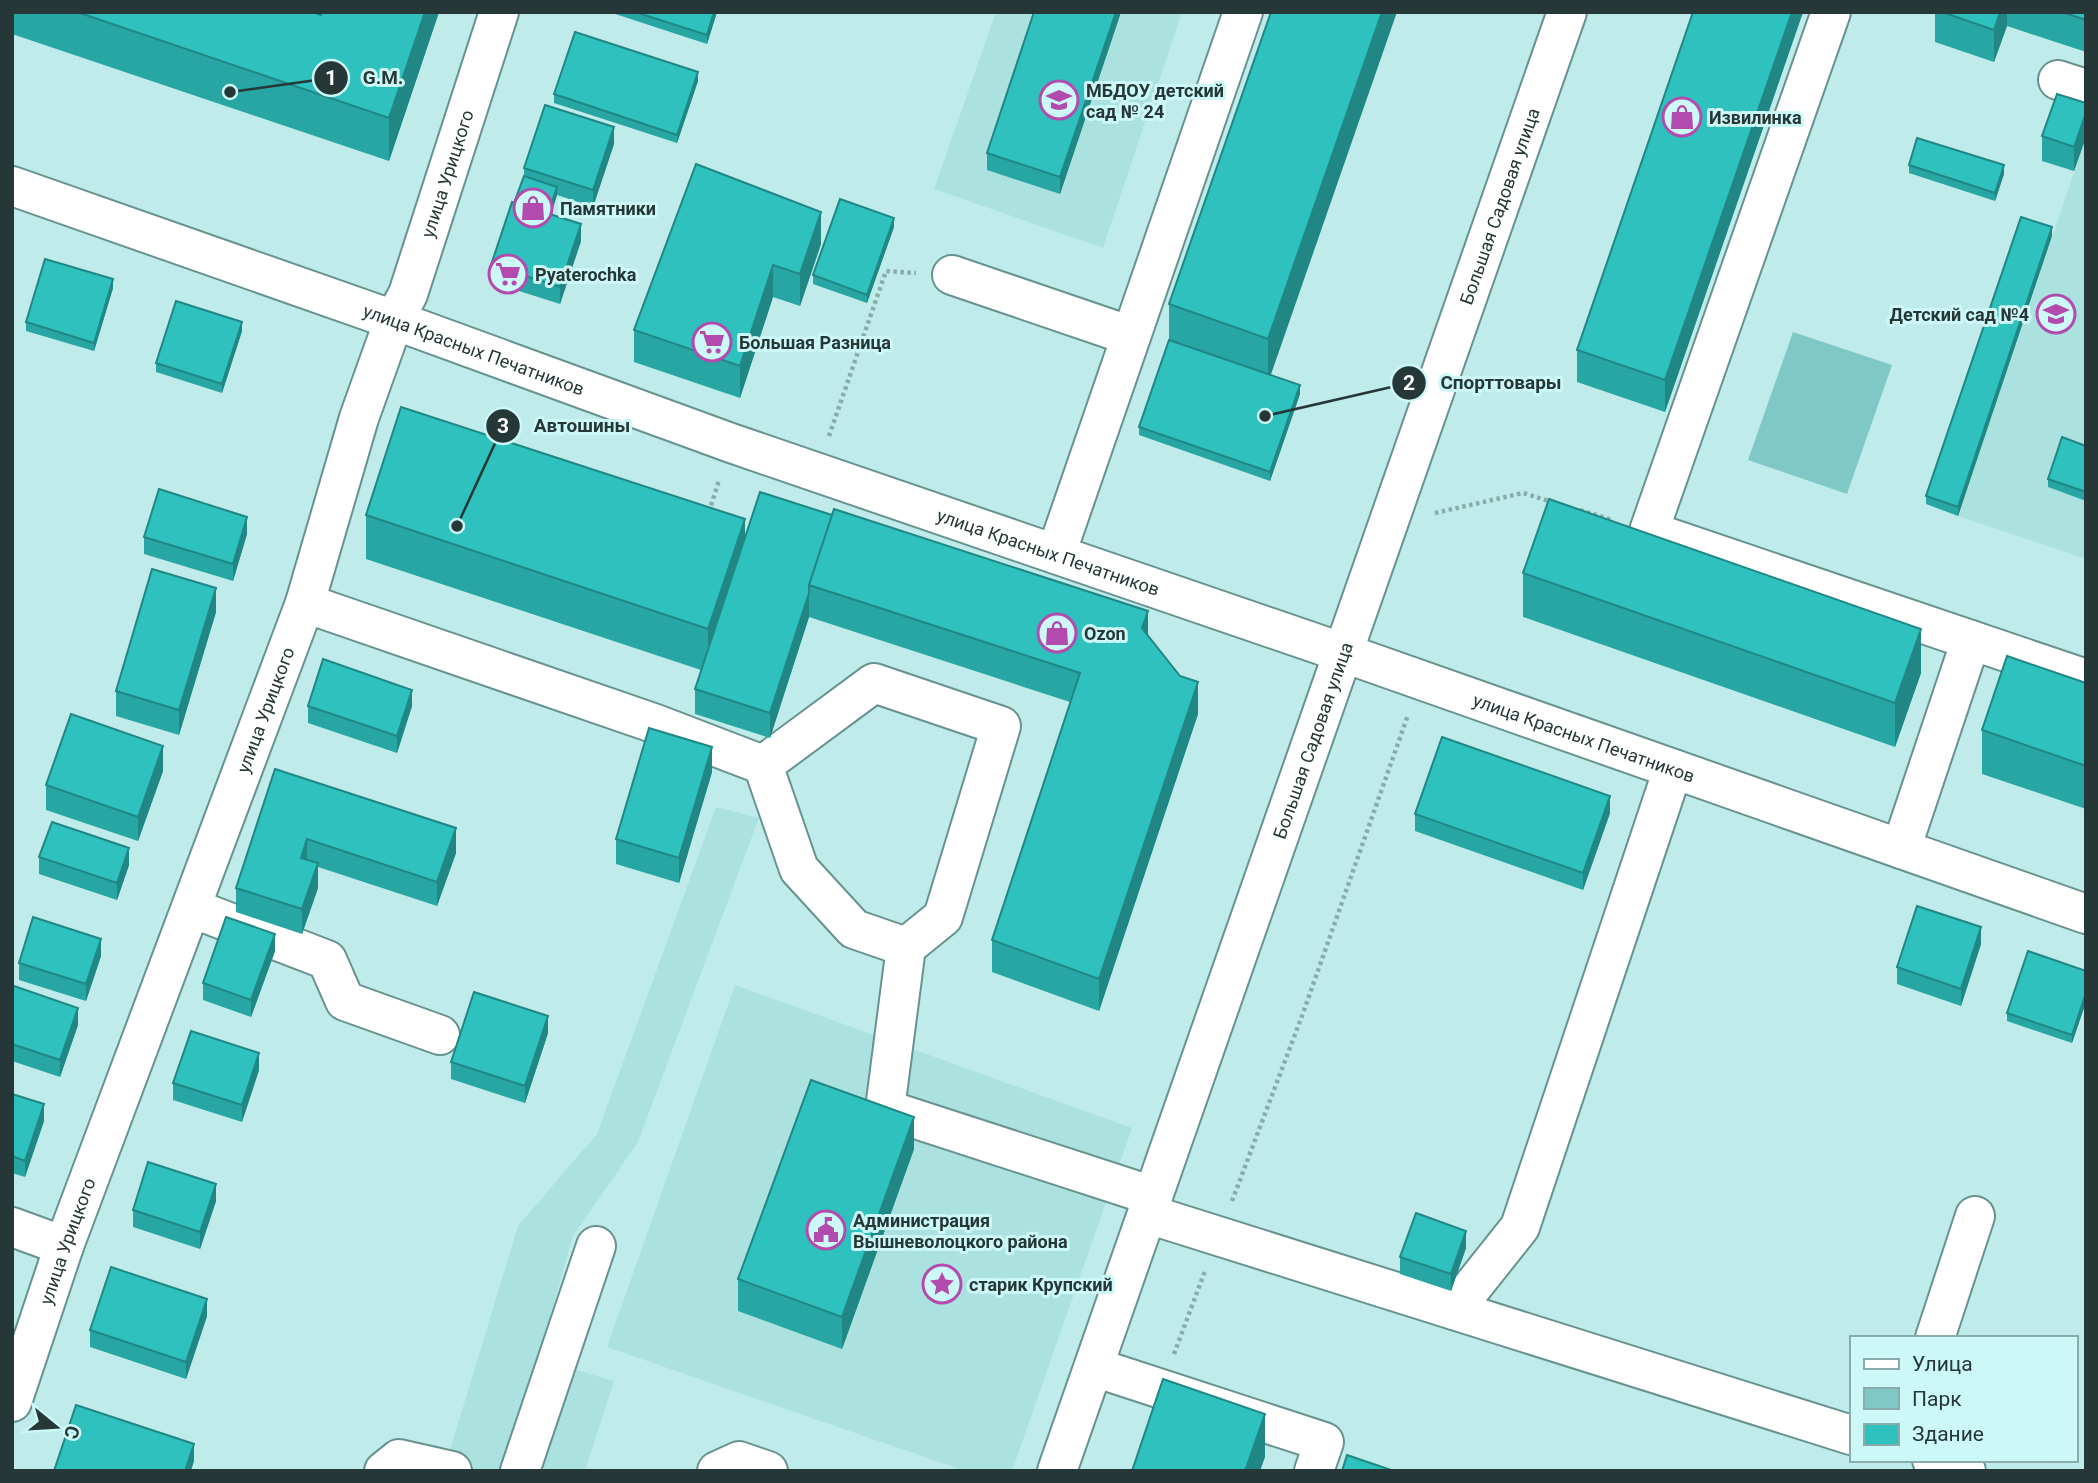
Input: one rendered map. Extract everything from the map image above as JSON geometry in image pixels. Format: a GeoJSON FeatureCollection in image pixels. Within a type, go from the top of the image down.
{"type":"FeatureCollection","features":[{"type":"Feature","properties":{"kind":"main road","name":"улица Урицкого"},"geometry":{"type":"LineString","coordinates":[[12,1402],[64,1246],[304,603],[359,418],[394,320],[408,294],[499,12]]}},
{"type":"Feature","properties":{"kind":"main road"},"geometry":{"type":"LineString","coordinates":[[1056,554],[1242,12]]}},
{"type":"Feature","properties":{"kind":"main road","name":"Большая Садовая улица"},"geometry":{"type":"LineString","coordinates":[[1057,1471],[1567,12]]}},
{"type":"Feature","properties":{"kind":"main road"},"geometry":{"type":"LineString","coordinates":[[1831,12],[1649,531],[2086,679]]}},
{"type":"Feature","properties":{"kind":"main road","name":"улица Красных Печатников"},"geometry":{"type":"LineString","coordinates":[[12,186],[394,320],[731,443],[1419,679],[2086,914]]}},
{"type":"Feature","properties":{"kind":"main road"},"geometry":{"type":"LineString","coordinates":[[952,275],[1131,336]]}},
{"type":"Feature","properties":{"kind":"main road"},"geometry":{"type":"LineString","coordinates":[[304,603],[656,724],[763,765],[799,869],[854,929],[906,947]]}},
{"type":"Feature","properties":{"kind":"main road"},"geometry":{"type":"LineString","coordinates":[[1901,849],[1971,640]]}},
{"type":"Feature","properties":{"kind":"main road"},"geometry":{"type":"LineString","coordinates":[[763,765],[874,682],[1001,726],[943,917],[906,947],[885,1109],[1150,1205],[1219,1236],[1850,1435]]}},
{"type":"Feature","properties":{"kind":"main road"},"geometry":{"type":"LineString","coordinates":[[1454,1310],[1520,1227],[1673,769]]}},
{"type":"Feature","properties":{"kind":"main road"},"geometry":{"type":"LineString","coordinates":[[192,908],[327,960],[345,1001],[440,1035]]}},
{"type":"Feature","properties":{"kind":"main road"},"geometry":{"type":"LineString","coordinates":[[1936,1336],[1975,1216]]}},
{"type":"Feature","properties":{"kind":"main road"},"geometry":{"type":"LineString","coordinates":[[12,1227],[64,1246]]}},
{"type":"Feature","properties":{"kind":"main road"},"geometry":{"type":"LineString","coordinates":[[520,1471],[596,1246]]}},
{"type":"Feature","properties":{"kind":"main road"},"geometry":{"type":"LineString","coordinates":[[1094,1367],[1324,1442],[1314,1471]]}},
{"type":"Feature","properties":{"kind":"main road"},"geometry":{"type":"LineString","coordinates":[[384,1471],[399,1459],[452,1471]]}},
{"type":"Feature","properties":{"kind":"main road"},"geometry":{"type":"LineString","coordinates":[[718,1471],[739,1461],[768,1471]]}},
{"type":"Feature","properties":{"kind":"main road"},"geometry":{"type":"LineString","coordinates":[[1938,1462],[1966,1471]]}},
{"type":"Feature","properties":{"kind":"path"},"geometry":{"type":"LineString","coordinates":[[828,437],[886,271],[952,275]]}},
{"type":"Feature","properties":{"kind":"path"},"geometry":{"type":"LineString","coordinates":[[705,521],[731,443]]}},
{"type":"Feature","properties":{"kind":"path"},"geometry":{"type":"LineString","coordinates":[[1430,514],[1523,493],[1561,505]]}},
{"type":"Feature","properties":{"kind":"path"},"geometry":{"type":"LineString","coordinates":[[1574,508],[1649,531]]}},
{"type":"Feature","properties":{"kind":"path"},"geometry":{"type":"LineString","coordinates":[[1161,1389],[1302,1016],[1419,679]]}},
{"type":"Feature","properties":{"kind":"shaded area","name":"МБДОУ детский сад № 24"},"geometry":{"type":"Polygon","coordinates":[[[996,12],[1182,12],[1103,248],[934,189],[996,12]]]}},
{"type":"Feature","properties":{"kind":"shaded area","name":"Детский сад №4"},"geometry":{"type":"Polygon","coordinates":[[[2086,137],[2086,559],[1958,516],[2086,137]]]}},
{"type":"Feature","properties":{"kind":"shaded area"},"geometry":{"type":"Polygon","coordinates":[[[716,807],[759,818],[638,1142],[573,1236],[538,1359],[614,1381],[585,1471],[418,1471],[427,1443],[450,1450],[518,1226],[597,1134],[716,807]]]}},
{"type":"Feature","properties":{"kind":"shaded area"},"geometry":{"type":"Polygon","coordinates":[[[735,985],[1132,1128],[1012,1471],[965,1471],[607,1347],[735,985]]]}},
{"type":"Feature","properties":{"kind":"green space"},"geometry":{"type":"Polygon","coordinates":[[[1793,332],[1892,365],[1847,494],[1748,460],[1793,332]]]}},
{"type":"Feature","properties":{"kind":"building"},"geometry":{"type":"Polygon","coordinates":[[[77,12],[312,12],[321,15],[322,12],[425,12],[389,118],[77,12]]]}},
{"type":"Feature","properties":{"kind":"building"},"geometry":{"type":"Polygon","coordinates":[[[635,12],[714,12],[707,35],[635,12]]]}},
{"type":"Feature","properties":{"kind":"building"},"geometry":{"type":"Polygon","coordinates":[[[1034,12],[1116,12],[1060,177],[987,153],[1034,12]]]}},
{"type":"Feature","properties":{"kind":"building"},"geometry":{"type":"Polygon","coordinates":[[[1271,12],[1382,12],[1268,339],[1169,304],[1271,12]]]}},
{"type":"Feature","properties":{"kind":"building"},"geometry":{"type":"Polygon","coordinates":[[[1693,12],[1792,12],[1665,380],[1577,350],[1693,12]]]}},
{"type":"Feature","properties":{"kind":"building"},"geometry":{"type":"Polygon","coordinates":[[[1942,12],[2000,12],[1994,30],[1942,12]]]}},
{"type":"Feature","properties":{"kind":"building"},"geometry":{"type":"Polygon","coordinates":[[[2062,12],[2086,12],[2086,20],[2062,12]]]}},
{"type":"Feature","properties":{"kind":"building"},"geometry":{"type":"Polygon","coordinates":[[[575,32],[698,72],[677,135],[554,94],[575,32]]]}},
{"type":"Feature","properties":{"kind":"building"},"geometry":{"type":"Polygon","coordinates":[[[2057,94],[2086,103],[2086,113],[2074,147],[2042,136],[2057,94]]]}},
{"type":"Feature","properties":{"kind":"building"},"geometry":{"type":"Polygon","coordinates":[[[545,105],[614,127],[593,190],[524,168],[545,105]]]}},
{"type":"Feature","properties":{"kind":"building"},"geometry":{"type":"Polygon","coordinates":[[[1917,138],[2004,165],[1995,193],[1909,165],[1917,138]]]}},
{"type":"Feature","properties":{"kind":"building"},"geometry":{"type":"Polygon","coordinates":[[[696,164],[821,212],[800,274],[773,265],[740,366],[634,330],[696,164]]]}},
{"type":"Feature","properties":{"kind":"building"},"geometry":{"type":"Polygon","coordinates":[[[524,176],[557,187],[548,214],[514,203],[524,176]]]}},
{"type":"Feature","properties":{"kind":"building"},"geometry":{"type":"Polygon","coordinates":[[[840,199],[894,218],[867,295],[813,275],[840,199]]]}},
{"type":"Feature","properties":{"kind":"building"},"geometry":{"type":"Polygon","coordinates":[[[512,202],[581,224],[560,287],[491,265],[512,202]]]}},
{"type":"Feature","properties":{"kind":"building"},"geometry":{"type":"Polygon","coordinates":[[[2021,217],[2052,227],[1958,507],[1926,496],[2021,217]]]}},
{"type":"Feature","properties":{"kind":"building"},"geometry":{"type":"Polygon","coordinates":[[[45,259],[113,279],[94,343],[26,322],[45,259]]]}},
{"type":"Feature","properties":{"kind":"building"},"geometry":{"type":"Polygon","coordinates":[[[176,301],[242,322],[222,384],[156,363],[176,301]]]}},
{"type":"Feature","properties":{"kind":"building"},"geometry":{"type":"Polygon","coordinates":[[[1169,340],[1300,385],[1270,472],[1139,427],[1169,340]]]}},
{"type":"Feature","properties":{"kind":"building"},"geometry":{"type":"Polygon","coordinates":[[[401,407],[745,519],[708,629],[366,515],[401,407]]]}},
{"type":"Feature","properties":{"kind":"building"},"geometry":{"type":"Polygon","coordinates":[[[2062,437],[2086,446],[2086,492],[2048,479],[2062,437]]]}},
{"type":"Feature","properties":{"kind":"building"},"geometry":{"type":"Polygon","coordinates":[[[159,489],[247,517],[233,564],[144,537],[159,489]]]}},
{"type":"Feature","properties":{"kind":"building"},"geometry":{"type":"Polygon","coordinates":[[[760,492],[832,515],[770,713],[695,689],[760,492]]]}},
{"type":"Feature","properties":{"kind":"building"},"geometry":{"type":"Polygon","coordinates":[[[1549,499],[1921,629],[1895,703],[1523,573],[1549,499]]]}},
{"type":"Feature","properties":{"kind":"building"},"geometry":{"type":"Polygon","coordinates":[[[834,509],[1148,611],[1142,628],[1180,676],[1198,682],[1099,979],[992,940],[1080,673],[809,585],[834,509]]]}},
{"type":"Feature","properties":{"kind":"building"},"geometry":{"type":"Polygon","coordinates":[[[152,569],[216,588],[179,710],[116,691],[152,569]]]}},
{"type":"Feature","properties":{"kind":"building"},"geometry":{"type":"Polygon","coordinates":[[[2007,656],[2086,683],[2086,766],[1982,730],[2007,656]]]}},
{"type":"Feature","properties":{"kind":"building"},"geometry":{"type":"Polygon","coordinates":[[[323,659],[412,690],[397,736],[308,706],[323,659]]]}},
{"type":"Feature","properties":{"kind":"building"},"geometry":{"type":"Polygon","coordinates":[[[71,714],[163,746],[138,817],[46,785],[71,714]]]}},
{"type":"Feature","properties":{"kind":"building"},"geometry":{"type":"Polygon","coordinates":[[[649,728],[712,747],[679,858],[616,839],[649,728]]]}},
{"type":"Feature","properties":{"kind":"building"},"geometry":{"type":"Polygon","coordinates":[[[1442,737],[1610,796],[1583,873],[1415,814],[1442,737]]]}},
{"type":"Feature","properties":{"kind":"building"},"geometry":{"type":"Polygon","coordinates":[[[275,769],[456,828],[437,882],[307,839],[301,858],[318,863],[302,909],[236,888],[275,769]]]}},
{"type":"Feature","properties":{"kind":"building"},"geometry":{"type":"Polygon","coordinates":[[[52,822],[129,848],[117,883],[39,857],[52,822]]]}},
{"type":"Feature","properties":{"kind":"building"},"geometry":{"type":"Polygon","coordinates":[[[1917,906],[1981,927],[1961,989],[1897,967],[1917,906]]]}},
{"type":"Feature","properties":{"kind":"building"},"geometry":{"type":"Polygon","coordinates":[[[33,917],[101,939],[86,984],[19,963],[33,917]]]}},
{"type":"Feature","properties":{"kind":"building"},"geometry":{"type":"Polygon","coordinates":[[[226,917],[275,934],[251,1000],[203,983],[226,917]]]}},
{"type":"Feature","properties":{"kind":"building"},"geometry":{"type":"Polygon","coordinates":[[[2028,951],[2086,971],[2086,993],[2072,1035],[2007,1013],[2028,951]]]}},
{"type":"Feature","properties":{"kind":"building"},"geometry":{"type":"Polygon","coordinates":[[[14,986],[78,1008],[60,1060],[12,1044],[14,986]]]}},
{"type":"Feature","properties":{"kind":"building"},"geometry":{"type":"Polygon","coordinates":[[[474,992],[548,1016],[525,1086],[451,1062],[474,992]]]}},
{"type":"Feature","properties":{"kind":"building"},"geometry":{"type":"Polygon","coordinates":[[[191,1031],[259,1053],[242,1105],[173,1083],[191,1031]]]}},
{"type":"Feature","properties":{"kind":"building","name":"Администрация Вышневолоцкого района"},"geometry":{"type":"Polygon","coordinates":[[[811,1080],[914,1117],[842,1317],[738,1279],[811,1080]]]}},
{"type":"Feature","properties":{"kind":"building"},"geometry":{"type":"Polygon","coordinates":[[[12,1094],[44,1104],[25,1161],[12,1156],[12,1094]]]}},
{"type":"Feature","properties":{"kind":"building"},"geometry":{"type":"Polygon","coordinates":[[[148,1162],[216,1184],[200,1232],[133,1210],[148,1162]]]}},
{"type":"Feature","properties":{"kind":"building"},"geometry":{"type":"Polygon","coordinates":[[[1416,1213],[1466,1231],[1451,1274],[1400,1257],[1416,1213]]]}},
{"type":"Feature","properties":{"kind":"building"},"geometry":{"type":"Polygon","coordinates":[[[111,1267],[207,1299],[186,1362],[90,1330],[111,1267]]]}},
{"type":"Feature","properties":{"kind":"building"},"geometry":{"type":"Polygon","coordinates":[[[1163,1379],[1265,1414],[1245,1471],[1132,1471],[1163,1379]]]}},
{"type":"Feature","properties":{"kind":"building"},"geometry":{"type":"Polygon","coordinates":[[[76,1405],[194,1444],[185,1471],[54,1471],[76,1405]]]}},
{"type":"Feature","properties":{"kind":"building"},"geometry":{"type":"Polygon","coordinates":[[[1347,1455],[1394,1471],[1342,1471],[1347,1455]]]}},
{"type":"Feature","properties":{"kind":"place","name":"G.M."},"geometry":{"type":"Point","coordinates":[230,92]}},
{"type":"Feature","properties":{"kind":"place","name":"МБДОУ детский сад № 24"},"geometry":{"type":"Point","coordinates":[1059,100]}},
{"type":"Feature","properties":{"kind":"place","name":"Извилинка"},"geometry":{"type":"Point","coordinates":[1682,117]}},
{"type":"Feature","properties":{"kind":"place","name":"Памятники"},"geometry":{"type":"Point","coordinates":[533,208]}},
{"type":"Feature","properties":{"kind":"place","name":"Pyaterochka"},"geometry":{"type":"Point","coordinates":[508,274]}},
{"type":"Feature","properties":{"kind":"place","name":"Детский сад №4"},"geometry":{"type":"Point","coordinates":[2056,314]}},
{"type":"Feature","properties":{"kind":"place","name":"Большая Разница"},"geometry":{"type":"Point","coordinates":[712,342]}},
{"type":"Feature","properties":{"kind":"place","name":"Спорттовары"},"geometry":{"type":"Point","coordinates":[1265,416]}},
{"type":"Feature","properties":{"kind":"place","name":"Автошины"},"geometry":{"type":"Point","coordinates":[457,526]}},
{"type":"Feature","properties":{"kind":"place","name":"Ozon"},"geometry":{"type":"Point","coordinates":[1057,633]}},
{"type":"Feature","properties":{"kind":"place","name":"Администрация Вышневолоцкого района"},"geometry":{"type":"Point","coordinates":[826,1230]}},
{"type":"Feature","properties":{"kind":"place","name":"старик Крупский"},"geometry":{"type":"Point","coordinates":[942,1284]}}]}
